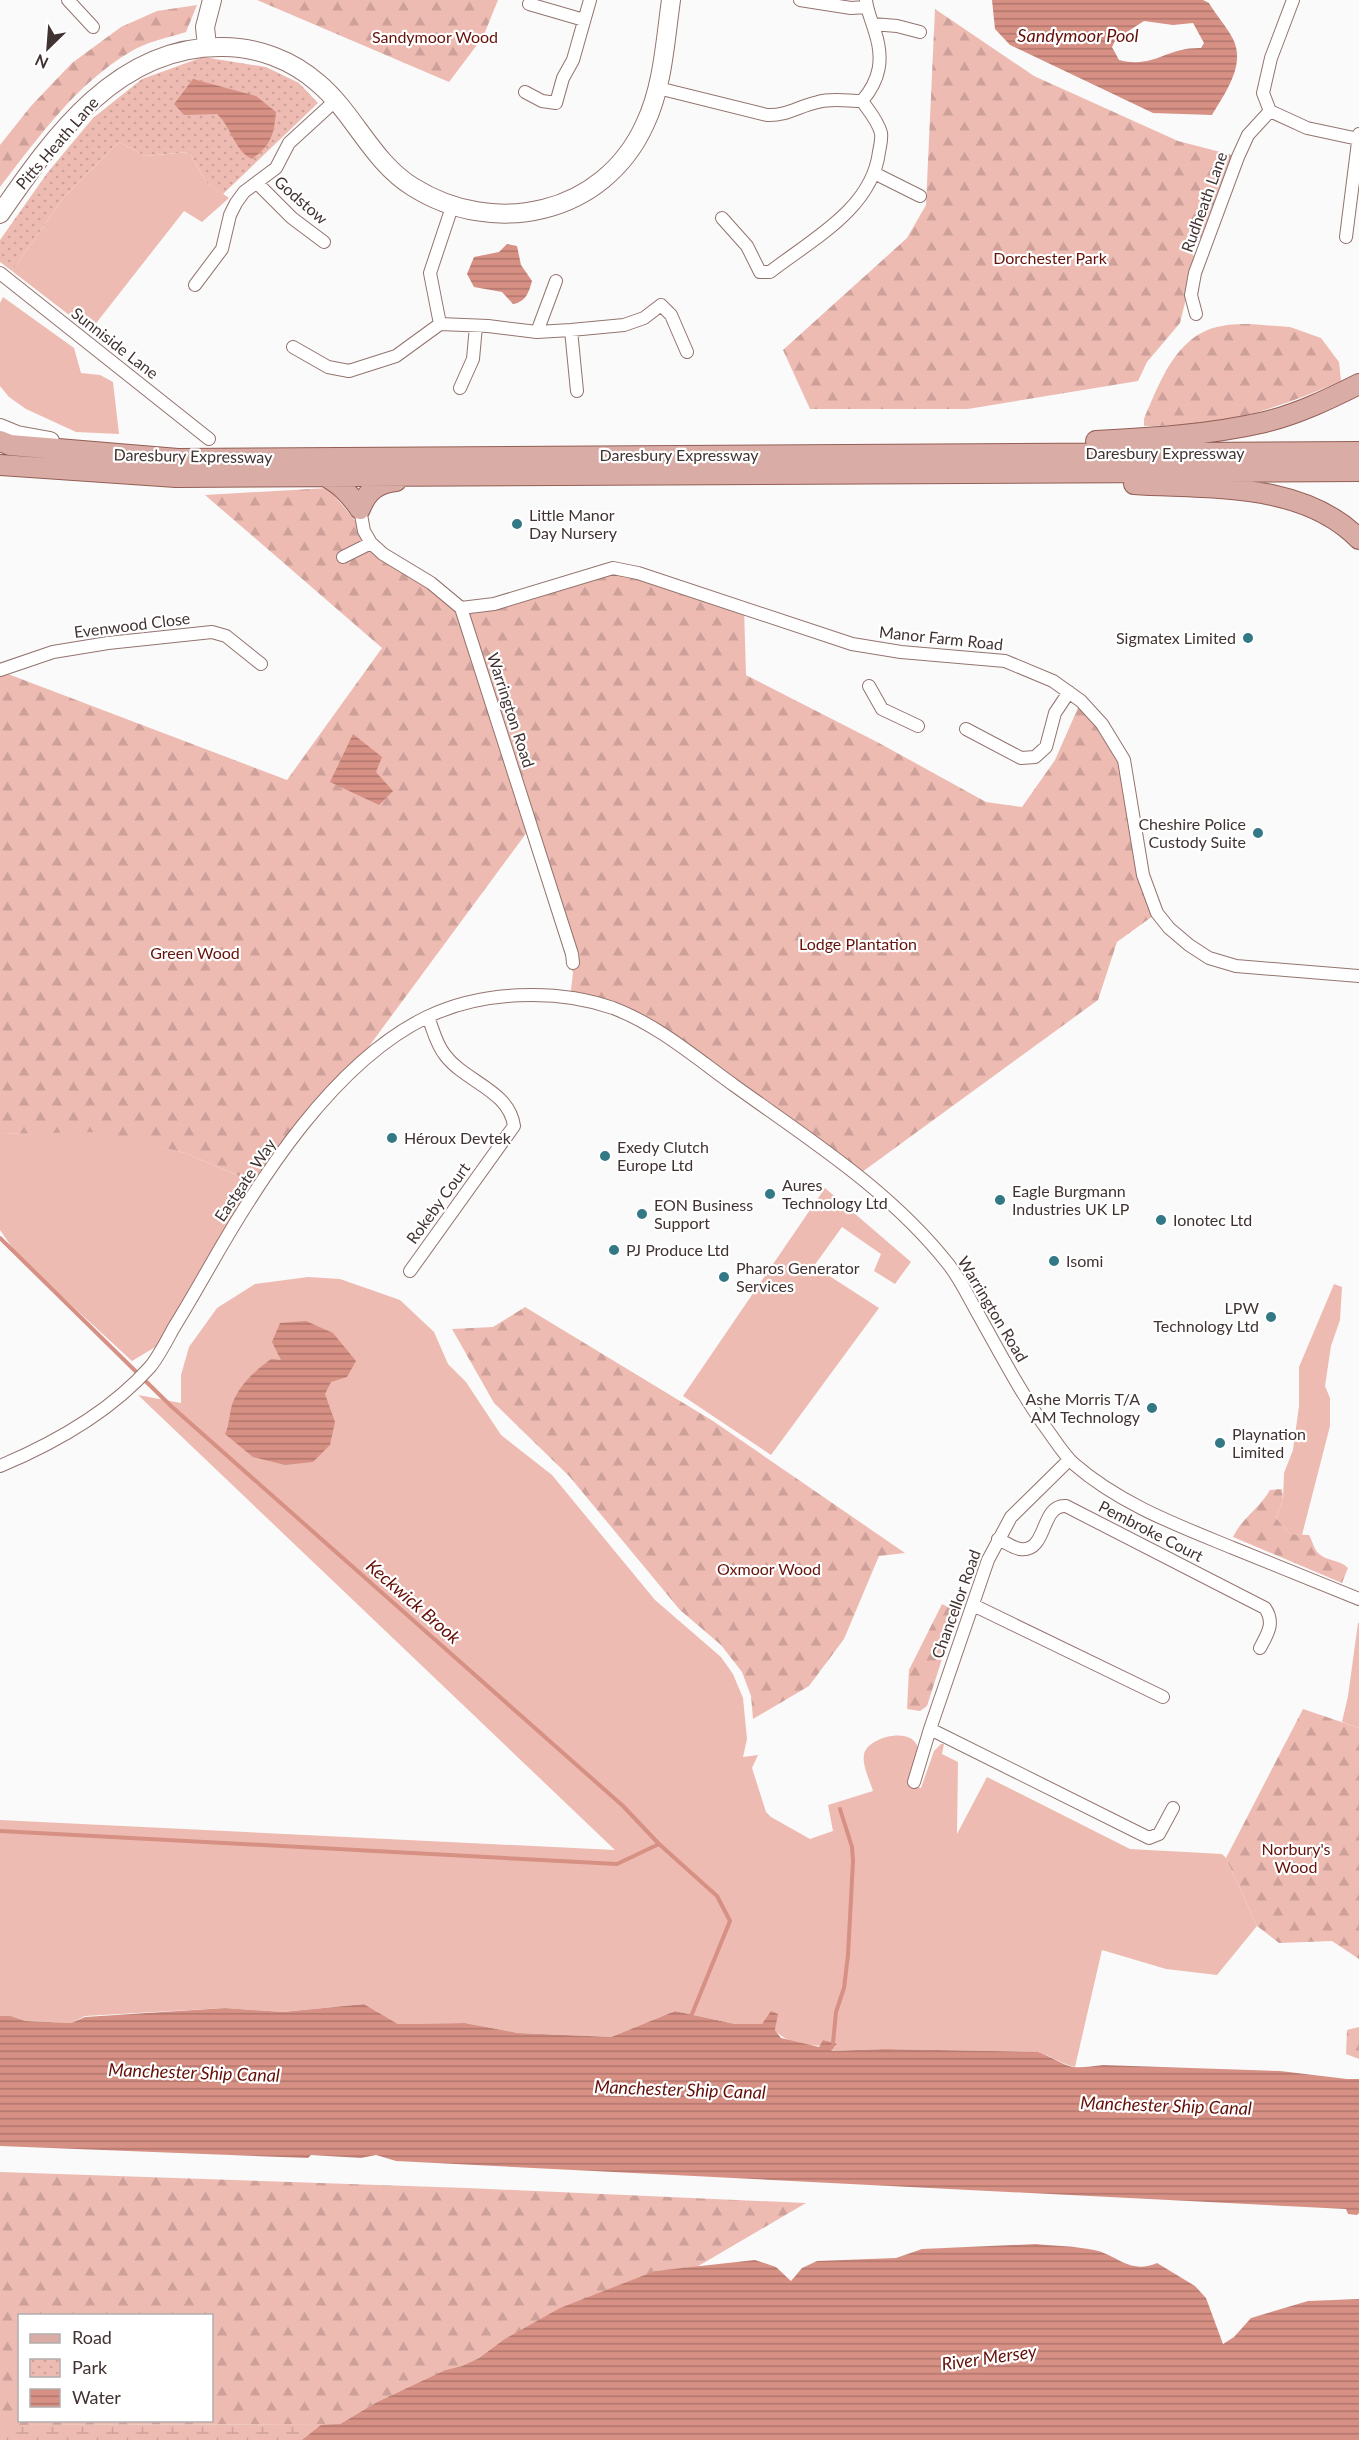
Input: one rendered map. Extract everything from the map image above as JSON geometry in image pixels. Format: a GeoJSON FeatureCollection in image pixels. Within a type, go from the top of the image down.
{"type":"FeatureCollection","features":[{"type":"Feature","properties":{"kind":"main road"},"geometry":{"type":"LineString","coordinates":[[902,454],[1184,436],[1267,421],[1318,404],[1359,384]]}},
{"type":"Feature","properties":{"kind":"main road","name":"Daresbury Expressway"},"geometry":{"type":"LineString","coordinates":[[0,441],[10,445],[178,459],[1359,452]]}},
{"type":"Feature","properties":{"kind":"main road","name":"Daresbury Expressway"},"geometry":{"type":"LineString","coordinates":[[0,465],[176,477],[1359,471]]}},
{"type":"Feature","properties":{"kind":"main road"},"geometry":{"type":"LineString","coordinates":[[983,473],[1248,491],[1286,498],[1312,507],[1332,518],[1359,539]]}},
{"type":"Feature","properties":{"kind":"main road"},"geometry":{"type":"LineString","coordinates":[[360,509],[364,498],[378,485],[473,474]]}},
{"type":"Feature","properties":{"kind":"main road"},"geometry":{"type":"LineString","coordinates":[[322,475],[338,482],[349,492],[360,509]]}},
{"type":"Feature","properties":{"kind":"street"},"geometry":{"type":"LineString","coordinates":[[68,0],[93,27]]}},
{"type":"Feature","properties":{"kind":"street"},"geometry":{"type":"LineString","coordinates":[[207,46],[206,27],[212,0]]}},
{"type":"Feature","properties":{"kind":"street"},"geometry":{"type":"LineString","coordinates":[[525,92],[542,101],[556,103],[563,78],[573,60],[590,0]]}},
{"type":"Feature","properties":{"kind":"street","name":"Pitts Heath Lane"},"geometry":{"type":"LineString","coordinates":[[0,214],[53,143],[92,99],[140,65],[169,53],[207,46],[236,47],[267,54],[295,66],[318,82],[336,100],[389,167],[411,186],[452,207],[495,215],[525,214],[550,208],[582,192],[610,172],[629,151],[644,127],[658,88],[671,0]]}},
{"type":"Feature","properties":{"kind":"street"},"geometry":{"type":"LineString","coordinates":[[658,88],[766,115],[793,112],[819,101],[862,101],[872,90],[879,74],[878,41],[867,4],[851,8],[800,0]]}},
{"type":"Feature","properties":{"kind":"street"},"geometry":{"type":"LineString","coordinates":[[1293,0],[1271,58],[1263,93],[1270,111],[1307,128],[1359,137],[1346,237]]}},
{"type":"Feature","properties":{"kind":"street"},"geometry":{"type":"LineString","coordinates":[[529,4],[584,20]]}},
{"type":"Feature","properties":{"kind":"street"},"geometry":{"type":"LineString","coordinates":[[873,24],[897,26],[920,32]]}},
{"type":"Feature","properties":{"kind":"street","name":"Godstow"},"geometry":{"type":"LineString","coordinates":[[195,285],[222,249],[230,215],[244,192],[276,168],[289,143],[336,100]]}},
{"type":"Feature","properties":{"kind":"street"},"geometry":{"type":"LineString","coordinates":[[722,218],[747,246],[760,272],[770,272],[806,244],[826,232],[845,214],[874,173],[881,134],[874,117],[862,101]]}},
{"type":"Feature","properties":{"kind":"street","name":"Rudheath Lane"},"geometry":{"type":"LineString","coordinates":[[1196,314],[1191,295],[1199,263],[1238,156],[1248,135],[1270,111]]}},
{"type":"Feature","properties":{"kind":"street"},"geometry":{"type":"LineString","coordinates":[[874,173],[920,196]]}},
{"type":"Feature","properties":{"kind":"street","name":"Godstow"},"geometry":{"type":"LineString","coordinates":[[257,183],[292,218],[324,242]]}},
{"type":"Feature","properties":{"kind":"street"},"geometry":{"type":"LineString","coordinates":[[440,324],[430,273],[452,207]]}},
{"type":"Feature","properties":{"kind":"street","name":"Sunniside Lane"},"geometry":{"type":"LineString","coordinates":[[0,273],[209,439]]}},
{"type":"Feature","properties":{"kind":"street"},"geometry":{"type":"LineString","coordinates":[[537,332],[556,281]]}},
{"type":"Feature","properties":{"kind":"street"},"geometry":{"type":"LineString","coordinates":[[293,347],[328,367],[350,371],[396,356],[440,324],[537,332],[571,330],[624,325],[644,318],[661,305],[671,315],[687,352]]}},
{"type":"Feature","properties":{"kind":"street"},"geometry":{"type":"LineString","coordinates":[[460,388],[473,359],[476,326]]}},
{"type":"Feature","properties":{"kind":"street"},"geometry":{"type":"LineString","coordinates":[[571,330],[577,392]]}},
{"type":"Feature","properties":{"kind":"street"},"geometry":{"type":"LineString","coordinates":[[0,428],[17,435],[125,456]]}},
{"type":"Feature","properties":{"kind":"street"},"geometry":{"type":"LineString","coordinates":[[360,509],[364,531],[371,543],[383,554],[431,583],[461,608]]}},
{"type":"Feature","properties":{"kind":"street"},"geometry":{"type":"LineString","coordinates":[[343,557],[371,543]]}},
{"type":"Feature","properties":{"kind":"street","name":"Manor Farm Road"},"geometry":{"type":"LineString","coordinates":[[461,608],[494,604],[613,568],[638,573],[852,644],[901,652],[1005,661],[1053,681],[1069,692],[1102,724],[1124,760],[1143,875],[1157,913],[1169,928],[1189,945],[1209,957],[1236,966],[1359,976]]}},
{"type":"Feature","properties":{"kind":"street","name":"Warrington Road"},"geometry":{"type":"LineString","coordinates":[[461,608],[550,880],[573,963]]}},
{"type":"Feature","properties":{"kind":"street","name":"Evenwood Close"},"geometry":{"type":"LineString","coordinates":[[0,670],[53,652],[127,640],[212,632],[226,636],[261,664]]}},
{"type":"Feature","properties":{"kind":"street"},"geometry":{"type":"LineString","coordinates":[[868,686],[882,709],[918,726]]}},
{"type":"Feature","properties":{"kind":"street"},"geometry":{"type":"LineString","coordinates":[[966,729],[1021,758],[1035,757],[1046,747],[1055,712],[1069,692]]}},
{"type":"Feature","properties":{"kind":"street","name":"Eastgate Way"},"geometry":{"type":"LineString","coordinates":[[0,1466],[50,1443],[112,1404],[154,1363],[231,1229],[299,1131],[353,1068],[385,1041],[428,1017],[454,1007],[494,998],[539,995],[570,998]]}},
{"type":"Feature","properties":{"kind":"street","name":"Warrington Road"},"geometry":{"type":"LineString","coordinates":[[570,998],[613,1008],[663,1034],[858,1175],[892,1205],[953,1270],[1034,1412],[1069,1460],[1096,1482],[1130,1503],[1187,1530],[1359,1599]]}},
{"type":"Feature","properties":{"kind":"street","name":"Rokeby Court"},"geometry":{"type":"LineString","coordinates":[[410,1271],[514,1126],[512,1114],[499,1097],[446,1057],[428,1017]]}},
{"type":"Feature","properties":{"kind":"street","name":"Chancellor Road"},"geometry":{"type":"LineString","coordinates":[[914,1782],[988,1560],[998,1539],[1011,1517],[1069,1460]]}},
{"type":"Feature","properties":{"kind":"street","name":"Pembroke Court"},"geometry":{"type":"LineString","coordinates":[[998,1539],[1018,1549],[1032,1546],[1037,1542],[1053,1509],[1059,1505],[1066,1506],[1265,1608],[1270,1615],[1271,1627],[1260,1648]]}},
{"type":"Feature","properties":{"kind":"street"},"geometry":{"type":"LineString","coordinates":[[973,1605],[1163,1698]]}},
{"type":"Feature","properties":{"kind":"street"},"geometry":{"type":"LineString","coordinates":[[930,1729],[1149,1838],[1159,1834],[1173,1808]]}},
{"type":"Feature","properties":{"kind":"green space","name":"Sandymoor Wood"},"geometry":{"type":"Polygon","coordinates":[[[257,0],[498,0],[483,37],[449,82],[257,0]]]}},
{"type":"Feature","properties":{"kind":"green space"},"geometry":{"type":"Polygon","coordinates":[[[197,5],[186,32],[136,49],[110,65],[92,80],[59,113],[0,187],[0,145],[31,106],[72,63],[121,27],[157,11],[197,5]]]}},
{"type":"Feature","properties":{"kind":"green space","name":"Dorchester Park"},"geometry":{"type":"Polygon","coordinates":[[[935,9],[1034,76],[1178,141],[1232,155],[1205,234],[1201,238],[1189,238],[1185,247],[1196,258],[1180,323],[1147,362],[1138,381],[968,409],[810,409],[783,350],[907,238],[926,205],[935,9]]]}},
{"type":"Feature","properties":{"kind":"green space"},"geometry":{"type":"Polygon","coordinates":[[[203,57],[266,67],[299,83],[318,103],[223,194],[206,182],[189,152],[145,156],[119,142],[64,197],[12,271],[0,262],[0,240],[48,172],[93,118],[142,79],[203,57]]]}},
{"type":"Feature","properties":{"kind":"green space"},"geometry":{"type":"Polygon","coordinates":[[[119,142],[145,156],[189,152],[206,182],[229,198],[202,222],[184,211],[90,331],[12,271],[64,197],[119,142]]]}},
{"type":"Feature","properties":{"kind":"green space"},"geometry":{"type":"Polygon","coordinates":[[[3,297],[74,348],[81,373],[100,375],[113,382],[119,434],[76,432],[26,409],[9,397],[0,386],[0,303],[3,297]]]}},
{"type":"Feature","properties":{"kind":"green space"},"geometry":{"type":"Polygon","coordinates":[[[1225,325],[1290,327],[1321,338],[1339,362],[1341,381],[1291,401],[1245,415],[1198,423],[1144,426],[1144,419],[1164,375],[1172,361],[1193,338],[1206,330],[1225,325]]]}},
{"type":"Feature","properties":{"kind":"green space"},"geometry":{"type":"Polygon","coordinates":[[[328,488],[364,531],[371,543],[461,608],[569,580],[638,573],[744,608],[746,675],[879,743],[986,802],[1022,807],[1055,760],[1081,701],[1124,760],[1157,913],[1117,942],[1098,1000],[858,1175],[663,1034],[613,1008],[570,998],[573,973],[533,824],[353,1068],[260,1185],[185,1153],[101,1132],[0,1134],[0,671],[287,780],[382,648],[205,495],[328,488]]]}},
{"type":"Feature","properties":{"kind":"green space"},"geometry":{"type":"Polygon","coordinates":[[[101,1131],[185,1153],[260,1185],[167,1340],[132,1361],[18,1256],[0,1230],[0,1134],[101,1131]]]}},
{"type":"Feature","properties":{"kind":"green space"},"geometry":{"type":"Polygon","coordinates":[[[825,1188],[911,1262],[895,1284],[874,1271],[881,1254],[842,1227],[814,1266],[879,1308],[771,1455],[683,1396],[825,1188]]]}},
{"type":"Feature","properties":{"kind":"green space"},"geometry":{"type":"Polygon","coordinates":[[[308,1277],[340,1279],[400,1300],[434,1332],[448,1364],[466,1382],[501,1435],[552,1475],[655,1600],[721,1657],[733,1674],[743,1698],[747,1739],[743,1757],[758,1755],[752,1768],[766,1812],[771,1817],[810,1839],[833,1831],[828,1805],[873,1791],[865,1768],[864,1755],[873,1743],[890,1736],[908,1737],[915,1742],[918,1757],[909,1784],[921,1788],[934,1751],[944,1744],[942,1754],[958,1762],[957,1834],[987,1777],[1130,1849],[1222,1854],[1226,1858],[1257,1926],[1217,1975],[1166,1969],[1102,1950],[1075,2067],[1038,2052],[884,2049],[830,2051],[837,2045],[803,2044],[781,2035],[775,2030],[777,2015],[762,2024],[752,2025],[735,2024],[675,2011],[611,2037],[518,2033],[465,2023],[398,2024],[364,2004],[283,2012],[225,2008],[85,2016],[71,2023],[25,2021],[11,2016],[0,2016],[0,1820],[615,1850],[138,1395],[181,1403],[181,1375],[189,1347],[217,1308],[255,1284],[308,1277]]]}},
{"type":"Feature","properties":{"kind":"green space"},"geometry":{"type":"Polygon","coordinates":[[[1334,1284],[1342,1287],[1340,1320],[1331,1346],[1325,1386],[1330,1398],[1330,1426],[1302,1535],[1290,1534],[1276,1518],[1283,1500],[1284,1473],[1293,1450],[1299,1406],[1299,1367],[1334,1284]]]}},
{"type":"Feature","properties":{"kind":"green space","name":"Oxmoor Wood"},"geometry":{"type":"Polygon","coordinates":[[[525,1307],[713,1421],[905,1553],[879,1556],[844,1639],[809,1686],[753,1719],[751,1696],[742,1672],[721,1645],[680,1610],[569,1476],[494,1403],[452,1329],[493,1327],[525,1307]]]}},
{"type":"Feature","properties":{"kind":"green space"},"geometry":{"type":"Polygon","coordinates":[[[1282,1489],[1283,1500],[1276,1518],[1290,1534],[1309,1535],[1318,1553],[1348,1568],[1342,1583],[1233,1537],[1270,1490],[1282,1489]]]}},
{"type":"Feature","properties":{"kind":"green space"},"geometry":{"type":"Polygon","coordinates":[[[942,1604],[957,1612],[927,1706],[920,1711],[907,1709],[909,1670],[942,1604]]]}},
{"type":"Feature","properties":{"kind":"green space"},"geometry":{"type":"Polygon","coordinates":[[[1359,1623],[1359,1728],[1342,1722],[1359,1623]]]}},
{"type":"Feature","properties":{"kind":"green space","name":"Norbury's Wood"},"geometry":{"type":"Polygon","coordinates":[[[1303,1709],[1359,1728],[1359,1959],[1332,1941],[1279,1943],[1257,1926],[1226,1858],[1303,1709]]]}},
{"type":"Feature","properties":{"kind":"green space"},"geometry":{"type":"Polygon","coordinates":[[[1359,2027],[1359,2059],[1346,2054],[1347,2030],[1359,2027]]]}},
{"type":"Feature","properties":{"kind":"green space"},"geometry":{"type":"Polygon","coordinates":[[[0,2172],[467,2188],[806,2203],[695,2268],[655,2271],[503,2340],[479,2358],[462,2366],[445,2370],[377,2402],[340,2424],[0,2425],[0,2172]]]}},
{"type":"Feature","properties":{"kind":"green space"},"geometry":{"type":"Polygon","coordinates":[[[340,2424],[316,2440],[0,2440],[0,2425],[340,2424]]]}},
{"type":"Feature","properties":{"kind":"water","name":"Sandymoor Pool"},"geometry":{"type":"Polygon","coordinates":[[[992,0],[1203,0],[1209,3],[1231,34],[1237,59],[1232,78],[1212,115],[1153,113],[1010,45],[995,29],[992,0]],[[1144,21],[1116,39],[1112,47],[1119,60],[1131,62],[1142,62],[1178,51],[1201,48],[1204,43],[1193,23],[1173,25],[1144,21]]]}},
{"type":"Feature","properties":{"kind":"water"},"geometry":{"type":"Polygon","coordinates":[[[193,79],[256,96],[276,112],[270,139],[252,159],[241,150],[217,114],[184,115],[174,104],[193,79]]]}},
{"type":"Feature","properties":{"kind":"water"},"geometry":{"type":"Polygon","coordinates":[[[507,244],[517,246],[521,265],[532,281],[524,299],[513,304],[502,292],[474,287],[467,274],[474,257],[499,252],[507,244]]]}},
{"type":"Feature","properties":{"kind":"water"},"geometry":{"type":"Polygon","coordinates":[[[353,734],[382,757],[376,772],[393,791],[379,805],[330,782],[353,734]]]}},
{"type":"Feature","properties":{"kind":"water"},"geometry":{"type":"Polygon","coordinates":[[[306,1321],[333,1333],[356,1361],[347,1377],[331,1382],[325,1394],[335,1422],[330,1445],[313,1462],[285,1465],[253,1457],[225,1434],[233,1402],[244,1383],[259,1368],[271,1359],[281,1360],[272,1342],[280,1323],[306,1321]]]}},
{"type":"Feature","properties":{"kind":"water","name":"Manchester Ship Canal"},"geometry":{"type":"Polygon","coordinates":[[[364,2004],[398,2024],[465,2023],[518,2033],[611,2037],[675,2011],[735,2024],[762,2024],[771,2011],[778,2014],[775,2030],[781,2038],[819,2047],[823,2040],[837,2044],[831,2051],[884,2049],[1038,2052],[1073,2067],[1103,2065],[1280,2071],[1359,2079],[1359,2213],[1357,2215],[1348,2214],[1346,2209],[396,2161],[376,2155],[361,2158],[311,2155],[308,2158],[0,2146],[0,2016],[11,2016],[25,2021],[71,2023],[85,2017],[225,2008],[283,2012],[364,2004]]]}},
{"type":"Feature","properties":{"kind":"water","name":"River Mersey"},"geometry":{"type":"Polygon","coordinates":[[[1036,2244],[1094,2250],[1139,2267],[1157,2263],[1195,2286],[1206,2298],[1223,2344],[1234,2337],[1251,2318],[1308,2301],[1359,2299],[1359,2440],[302,2440],[321,2425],[340,2424],[377,2402],[445,2370],[462,2366],[479,2358],[503,2340],[560,2308],[655,2271],[755,2260],[776,2267],[791,2281],[802,2268],[817,2261],[896,2258],[922,2249],[1036,2244]]]}},
{"type":"Feature","properties":{"kind":"waterway","name":"Keckwick Brook"},"geometry":{"type":"LineString","coordinates":[[0,1238],[171,1406],[623,1806],[659,1844],[717,1896],[730,1921],[692,2014]]}},
{"type":"Feature","properties":{"kind":"waterway"},"geometry":{"type":"LineString","coordinates":[[833,2043],[836,2012],[844,1988],[848,1955],[853,1861],[852,1847],[840,1809]]}},
{"type":"Feature","properties":{"kind":"waterway"},"geometry":{"type":"LineString","coordinates":[[0,1831],[617,1864],[659,1844]]}},
{"type":"Feature","properties":{"kind":"place","name":"Little Manor Day Nursery"},"geometry":{"type":"Point","coordinates":[517,524]}},
{"type":"Feature","properties":{"kind":"place","name":"Sigmatex Limited"},"geometry":{"type":"Point","coordinates":[1248,638]}},
{"type":"Feature","properties":{"kind":"place","name":"Cheshire Police Custody Suite"},"geometry":{"type":"Point","coordinates":[1258,833]}},
{"type":"Feature","properties":{"kind":"place","name":"Héroux Devtek"},"geometry":{"type":"Point","coordinates":[392,1138]}},
{"type":"Feature","properties":{"kind":"place","name":"Exedy Clutch Europe Ltd"},"geometry":{"type":"Point","coordinates":[605,1156]}},
{"type":"Feature","properties":{"kind":"place","name":"Aures Technology Ltd"},"geometry":{"type":"Point","coordinates":[770,1194]}},
{"type":"Feature","properties":{"kind":"place","name":"Eagle Burgmann Industries UK LP"},"geometry":{"type":"Point","coordinates":[1000,1200]}},
{"type":"Feature","properties":{"kind":"place","name":"EON Business Support"},"geometry":{"type":"Point","coordinates":[642,1214]}},
{"type":"Feature","properties":{"kind":"place","name":"Ionotec Ltd"},"geometry":{"type":"Point","coordinates":[1161,1220]}},
{"type":"Feature","properties":{"kind":"place","name":"PJ Produce Ltd"},"geometry":{"type":"Point","coordinates":[614,1250]}},
{"type":"Feature","properties":{"kind":"place","name":"Isomi"},"geometry":{"type":"Point","coordinates":[1054,1261]}},
{"type":"Feature","properties":{"kind":"place","name":"Pharos Generator Services"},"geometry":{"type":"Point","coordinates":[724,1277]}},
{"type":"Feature","properties":{"kind":"place","name":"LPW Technology Ltd"},"geometry":{"type":"Point","coordinates":[1271,1317]}},
{"type":"Feature","properties":{"kind":"place","name":"Ashe Morris T/A AM Technology"},"geometry":{"type":"Point","coordinates":[1152,1408]}},
{"type":"Feature","properties":{"kind":"place","name":"Playnation Limited"},"geometry":{"type":"Point","coordinates":[1220,1443]}},
{"type":"Feature","properties":{"kind":"park label","name":"Lodge Plantation"},"geometry":{"type":"Point","coordinates":[858,944]}},
{"type":"Feature","properties":{"kind":"park label","name":"Green Wood"},"geometry":{"type":"Point","coordinates":[195,953]}}]}
